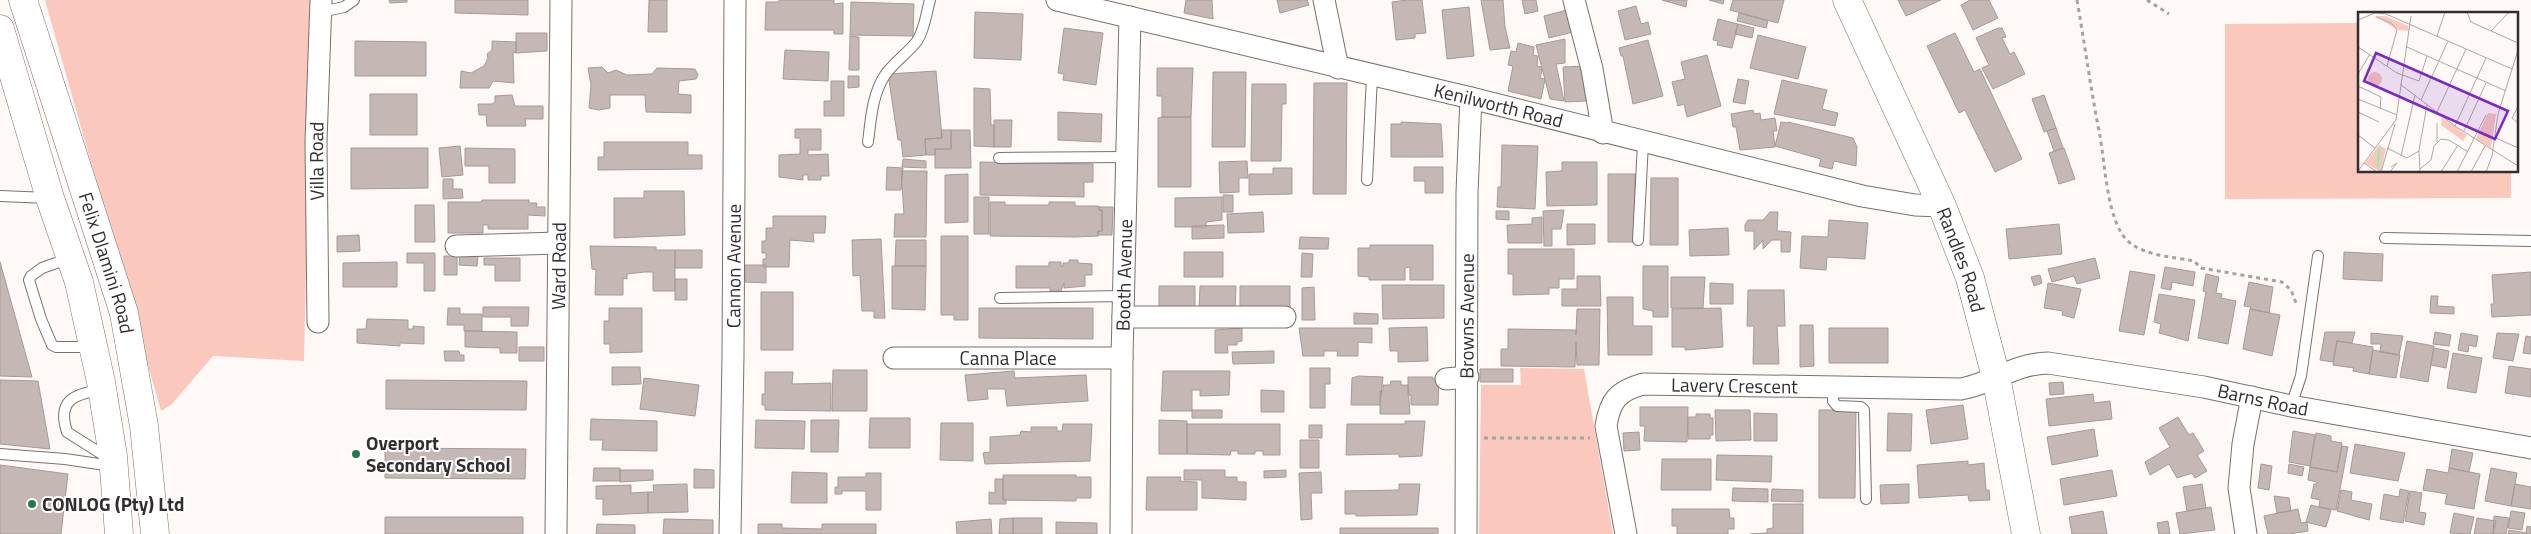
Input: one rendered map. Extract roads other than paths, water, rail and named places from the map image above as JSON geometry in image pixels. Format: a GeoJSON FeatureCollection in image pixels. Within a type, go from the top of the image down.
{"type":"FeatureCollection","features":[{"type":"Feature","properties":{"kind":"main road","name":"Felix Dlamini Road"},"geometry":{"type":"LineString","coordinates":[[23,0],[124,313],[150,477],[155,534]]}},
{"type":"Feature","properties":{"kind":"main road","name":"Randles Road"},"geometry":{"type":"LineString","coordinates":[[1847,0],[1942,206],[1970,278],[1996,377],[2026,534]]}},
{"type":"Feature","properties":{"kind":"main road","name":"Felix Dlamini Road"},"geometry":{"type":"LineString","coordinates":[[0,29],[50,198],[70,257],[94,347],[113,464],[119,534]]}},
{"type":"Feature","properties":{"kind":"main road"},"geometry":{"type":"LineString","coordinates":[[113,464],[124,460],[130,454],[126,402],[136,385]]}},
{"type":"Feature","properties":{"kind":"main road"},"geometry":{"type":"LineString","coordinates":[[133,534],[130,489],[133,484],[150,477]]}},
{"type":"Feature","properties":{"kind":"street","name":"Ward Road"},"geometry":{"type":"LineString","coordinates":[[556,534],[561,0]]}},
{"type":"Feature","properties":{"kind":"street","name":"Cannon Avenue"},"geometry":{"type":"LineString","coordinates":[[730,534],[733,345],[734,0]]}},
{"type":"Feature","properties":{"kind":"street","name":"Kenilworth Road"},"geometry":{"type":"LineString","coordinates":[[1057,0],[1471,98],[1603,133],[1862,196],[1915,205],[1942,206]]}},
{"type":"Feature","properties":{"kind":"street"},"geometry":{"type":"LineString","coordinates":[[1324,0],[1338,68]]}},
{"type":"Feature","properties":{"kind":"street"},"geometry":{"type":"LineString","coordinates":[[1574,0],[1592,70],[1603,133]]}},
{"type":"Feature","properties":{"kind":"street","name":"Villa Road"},"geometry":{"type":"LineString","coordinates":[[318,322],[316,142],[321,6]]}},
{"type":"Feature","properties":{"kind":"street","name":"Booth Avenue"},"geometry":{"type":"LineString","coordinates":[[1122,534],[1122,358],[1130,16]]}},
{"type":"Feature","properties":{"kind":"street","name":"Browns Avenue"},"geometry":{"type":"LineString","coordinates":[[1466,534],[1468,377],[1467,192],[1471,98]]}},
{"type":"Feature","properties":{"kind":"street"},"geometry":{"type":"LineString","coordinates":[[456,246],[558,243]]}},
{"type":"Feature","properties":{"kind":"street"},"geometry":{"type":"LineString","coordinates":[[1123,307],[1285,317]]}},
{"type":"Feature","properties":{"kind":"street","name":"Canna Place"},"geometry":{"type":"LineString","coordinates":[[894,358],[1122,358]]}},
{"type":"Feature","properties":{"kind":"street","name":"Barns Road"},"geometry":{"type":"LineString","coordinates":[[1996,377],[2016,367],[2031,363],[2048,363],[2204,387],[2292,406],[2531,448]]}},
{"type":"Feature","properties":{"kind":"street"},"geometry":{"type":"LineString","coordinates":[[1446,379],[1468,377]]}},
{"type":"Feature","properties":{"kind":"street","name":"Lavery Crescent"},"geometry":{"type":"LineString","coordinates":[[1626,534],[1606,426],[1608,408],[1616,397],[1629,388],[1643,384],[1961,389],[1980,386],[1996,377]]}},
{"type":"Feature","properties":{"kind":"street"},"geometry":{"type":"LineString","coordinates":[[2246,534],[2239,488],[2243,444],[2252,397]]}},
{"type":"Feature","properties":{"kind":"lane"},"geometry":{"type":"LineString","coordinates":[[321,6],[344,7],[354,0]]}},
{"type":"Feature","properties":{"kind":"lane"},"geometry":{"type":"LineString","coordinates":[[868,142],[872,108],[878,89],[894,63],[920,36],[930,0]]}},
{"type":"Feature","properties":{"kind":"lane"},"geometry":{"type":"LineString","coordinates":[[1367,180],[1372,76]]}},
{"type":"Feature","properties":{"kind":"lane"},"geometry":{"type":"LineString","coordinates":[[1638,240],[1643,143]]}},
{"type":"Feature","properties":{"kind":"lane"},"geometry":{"type":"LineString","coordinates":[[999,158],[1126,157]]}},
{"type":"Feature","properties":{"kind":"lane"},"geometry":{"type":"LineString","coordinates":[[0,196],[50,198]]}},
{"type":"Feature","properties":{"kind":"lane"},"geometry":{"type":"LineString","coordinates":[[2385,238],[2531,241]]}},
{"type":"Feature","properties":{"kind":"lane"},"geometry":{"type":"LineString","coordinates":[[2292,406],[2301,376],[2318,256]]}},
{"type":"Feature","properties":{"kind":"lane"},"geometry":{"type":"LineString","coordinates":[[70,257],[34,273],[29,280],[31,292],[52,345],[56,347],[94,347]]}},
{"type":"Feature","properties":{"kind":"lane"},"geometry":{"type":"LineString","coordinates":[[1000,298],[1123,307]]}},
{"type":"Feature","properties":{"kind":"lane"},"geometry":{"type":"LineString","coordinates":[[1833,388],[1833,401],[1837,406],[1861,406],[1864,410],[1866,499]]}},
{"type":"Feature","properties":{"kind":"lane"},"geometry":{"type":"LineString","coordinates":[[102,389],[83,393],[67,402],[63,412],[64,424],[66,432],[73,438],[90,445],[113,464]]}},
{"type":"Feature","properties":{"kind":"lane"},"geometry":{"type":"LineString","coordinates":[[0,454],[113,464]]}},
{"type":"Feature","properties":{"kind":"place","name":"Overport Secondary School"},"geometry":{"type":"Point","coordinates":[356,454]}},
{"type":"Feature","properties":{"kind":"place","name":"CONLOG (Pty) Ltd"},"geometry":{"type":"Point","coordinates":[32,504]}}]}
